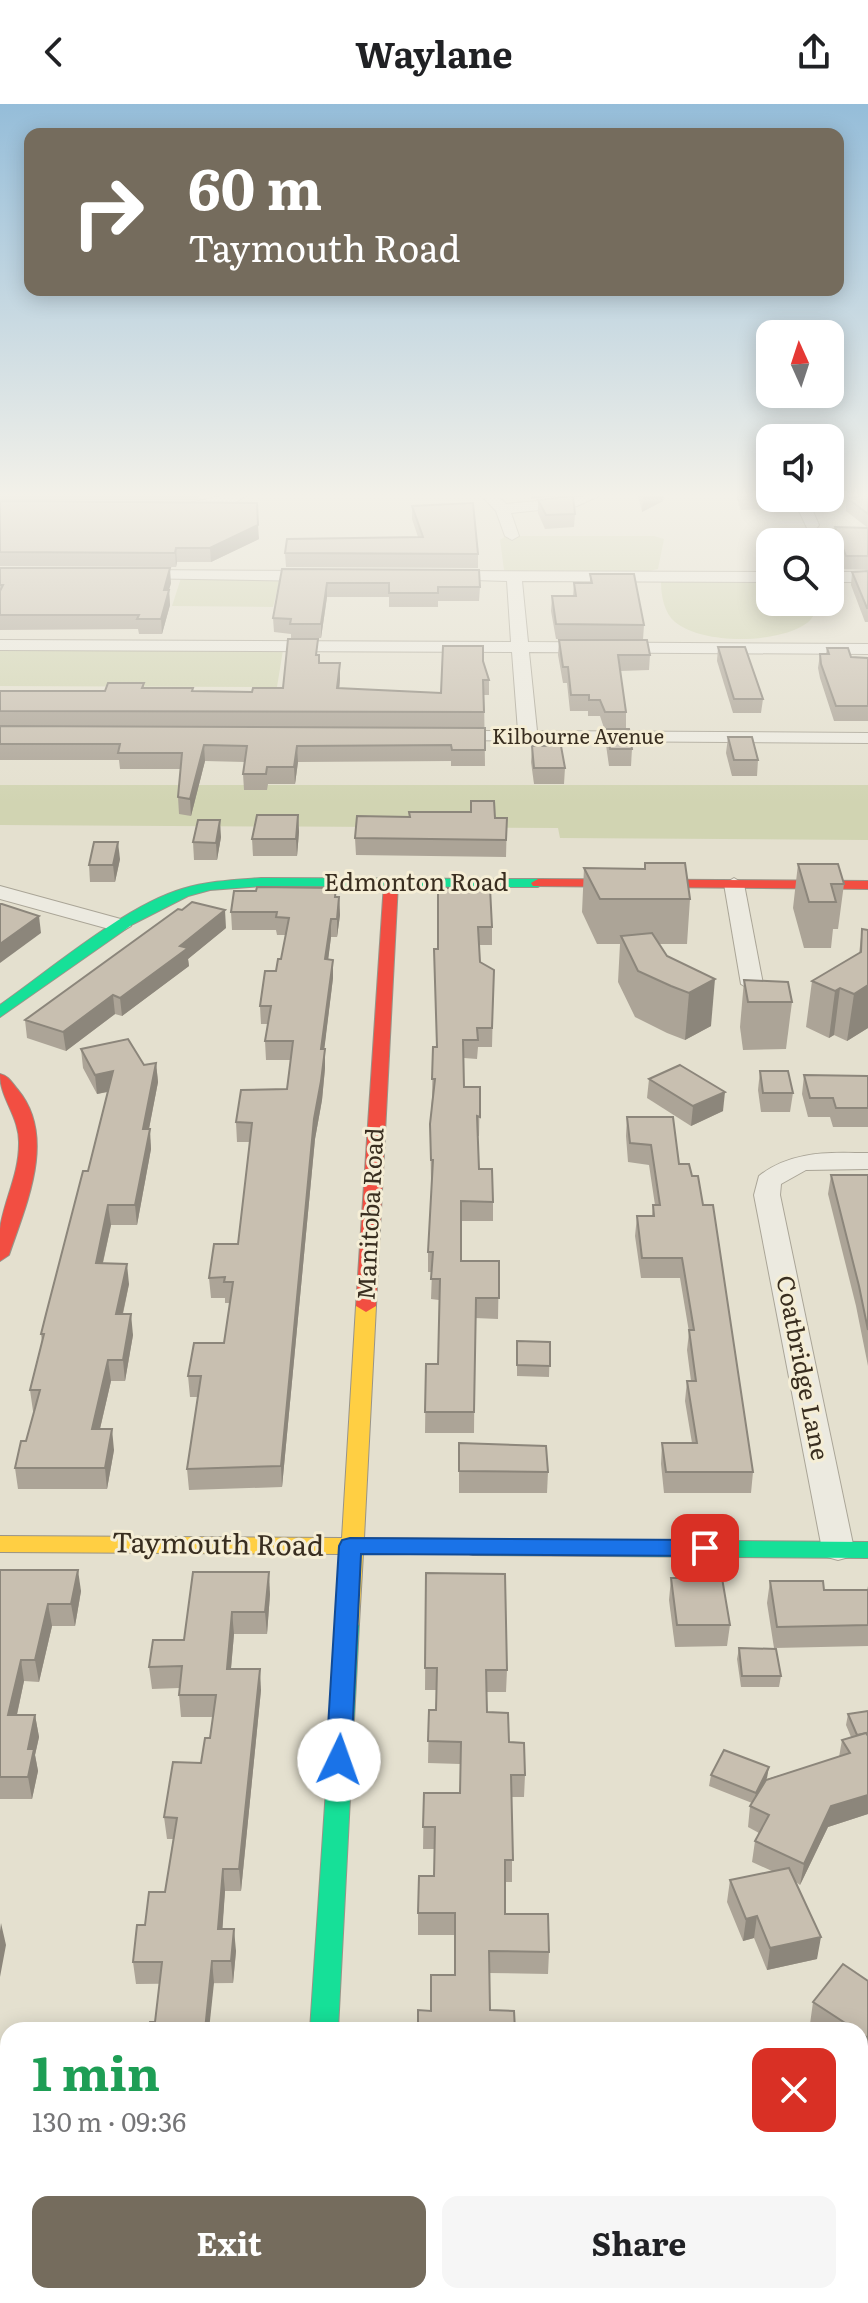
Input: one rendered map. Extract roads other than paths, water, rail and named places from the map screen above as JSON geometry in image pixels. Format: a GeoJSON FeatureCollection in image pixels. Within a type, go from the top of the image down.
{"type":"FeatureCollection","features":[{"type":"Feature","properties":{"kind":"street"},"geometry":{"type":"LineString","coordinates":[[516,598],[528,736]]}},
{"type":"Feature","properties":{"kind":"street"},"geometry":{"type":"LineString","coordinates":[[0,645],[868,649]]}},
{"type":"Feature","properties":{"kind":"street","name":"Kilbourne Avenue"},"geometry":{"type":"LineString","coordinates":[[432,736],[868,738]]}},
{"type":"Feature","properties":{"kind":"street","name":"Edmonton Road"},"geometry":{"type":"LineString","coordinates":[[0,1012],[120,926],[181,895],[209,886],[250,882],[868,885]]}},
{"type":"Feature","properties":{"kind":"street","name":"Manitoba Road"},"geometry":{"type":"LineString","coordinates":[[324,2022],[391,883]]}},
{"type":"Feature","properties":{"kind":"street"},"geometry":{"type":"LineString","coordinates":[[734,884],[752,984]]}},
{"type":"Feature","properties":{"kind":"street"},"geometry":{"type":"LineString","coordinates":[[0,892],[120,926]]}},
{"type":"Feature","properties":{"kind":"street"},"geometry":{"type":"LineString","coordinates":[[0,1079],[19,1098],[28,1122],[27,1159],[4,1226],[0,1255]]}},
{"type":"Feature","properties":{"kind":"street","name":"Coatbridge Lane"},"geometry":{"type":"LineString","coordinates":[[838,1549],[768,1181],[780,1170],[798,1163],[868,1161]]}},
{"type":"Feature","properties":{"kind":"street","name":"Taymouth Road"},"geometry":{"type":"LineString","coordinates":[[0,1544],[868,1550]]}}]}
